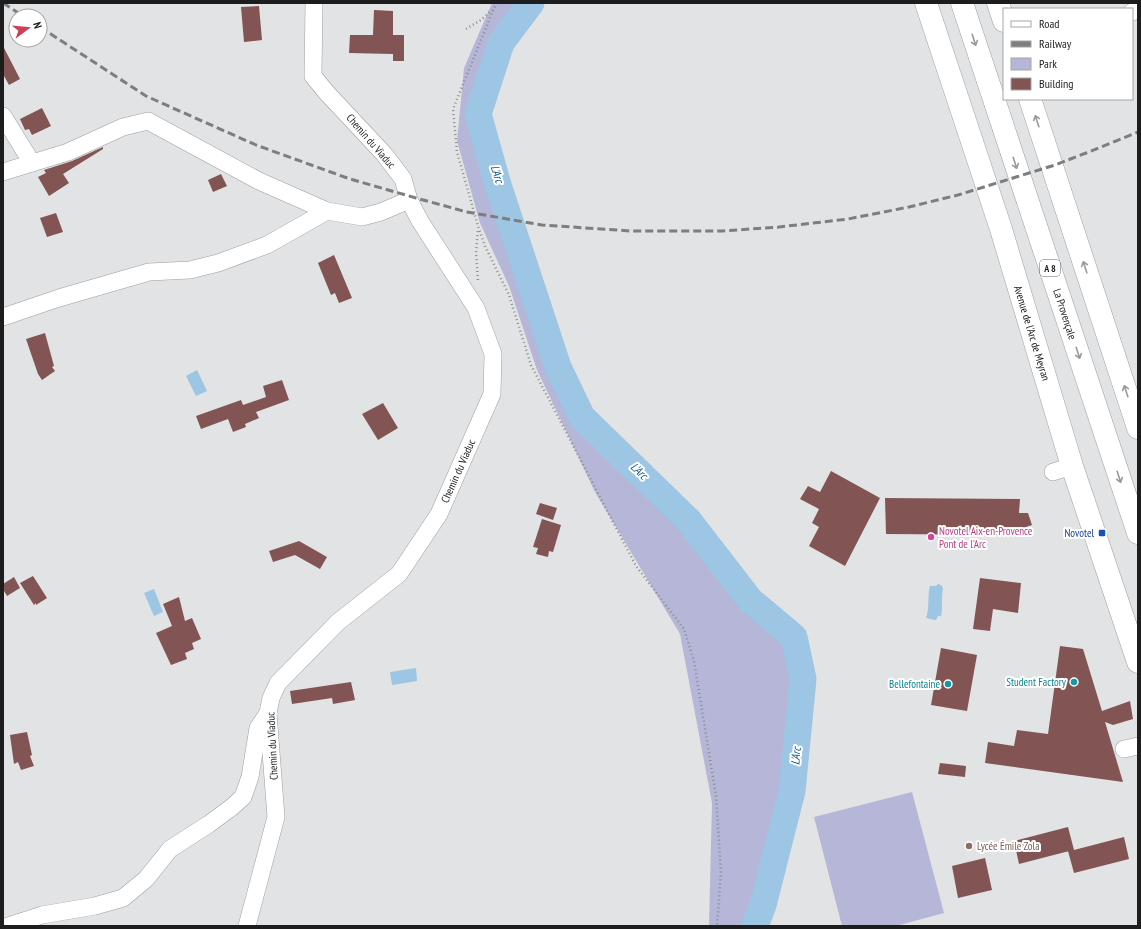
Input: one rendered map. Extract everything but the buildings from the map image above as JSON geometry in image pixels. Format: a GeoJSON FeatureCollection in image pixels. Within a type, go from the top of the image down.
{"type":"FeatureCollection","features":[{"type":"Feature","properties":{"kind":"main road","name":"Avenue de l'Arc de Meyran"},"geometry":{"type":"LineString","coordinates":[[926,3],[998,221],[1063,469],[1138,662]]}},
{"type":"Feature","properties":{"kind":"main road","name":"La Provençale"},"geometry":{"type":"LineString","coordinates":[[962,3],[1138,533]]}},
{"type":"Feature","properties":{"kind":"main road"},"geometry":{"type":"LineString","coordinates":[[998,3],[1003,18]]}},
{"type":"Feature","properties":{"kind":"main road"},"geometry":{"type":"LineString","coordinates":[[1030,100],[1138,428]]}},
{"type":"Feature","properties":{"kind":"street","name":"Chemin du Viaduc"},"geometry":{"type":"LineString","coordinates":[[247,926],[276,817],[268,713],[270,698],[278,683],[338,622],[399,574],[439,514],[492,394],[493,354],[476,308],[420,221],[409,200],[403,179],[384,154],[326,92],[314,76],[314,3]]}},
{"type":"Feature","properties":{"kind":"street"},"geometry":{"type":"LineString","coordinates":[[3,116],[32,163]]}},
{"type":"Feature","properties":{"kind":"street"},"geometry":{"type":"LineString","coordinates":[[3,172],[68,152],[123,127],[148,121],[259,181],[327,211],[362,217],[382,212],[409,200]]}},
{"type":"Feature","properties":{"kind":"street"},"geometry":{"type":"LineString","coordinates":[[3,317],[59,298],[150,272],[190,270],[218,263],[266,245],[327,211]]}},
{"type":"Feature","properties":{"kind":"street"},"geometry":{"type":"LineString","coordinates":[[8,926],[42,915],[95,906],[123,898],[146,879],[170,849],[232,808],[243,797],[250,777],[258,728],[268,713]]}},
{"type":"Feature","properties":{"kind":"path"},"geometry":{"type":"LineString","coordinates":[[497,3],[453,109],[458,152],[478,226],[485,246],[509,296],[531,365],[636,566],[684,629],[694,661],[716,796],[722,872],[717,926]]}},
{"type":"Feature","properties":{"kind":"path"},"geometry":{"type":"LineString","coordinates":[[466,29],[481,20],[494,8]]}},
{"type":"Feature","properties":{"kind":"path"},"geometry":{"type":"LineString","coordinates":[[476,308],[478,284],[476,253],[478,226]]}},
{"type":"Feature","properties":{"kind":"green space"},"geometry":{"type":"Polygon","coordinates":[[[492,3],[531,3],[501,43],[478,114],[498,185],[558,367],[582,417],[689,521],[750,600],[794,637],[803,679],[792,791],[763,905],[755,926],[709,926],[712,803],[680,634],[595,492],[537,370],[509,286],[480,223],[457,141],[464,68],[492,3]]]}},
{"type":"Feature","properties":{"kind":"green space"},"geometry":{"type":"Polygon","coordinates":[[[912,792],[944,913],[896,926],[842,926],[814,817],[912,792]]]}},
{"type":"Feature","properties":{"kind":"shaded area"},"geometry":{"type":"Polygon","coordinates":[[[197,370],[207,391],[196,396],[186,376],[197,370]]]}},
{"type":"Feature","properties":{"kind":"shaded area"},"geometry":{"type":"Polygon","coordinates":[[[938,584],[943,588],[942,609],[941,616],[938,616],[935,620],[926,618],[930,586],[936,586],[938,584]]]}},
{"type":"Feature","properties":{"kind":"shaded area"},"geometry":{"type":"Polygon","coordinates":[[[154,589],[163,612],[154,616],[144,593],[154,589]]]}},
{"type":"Feature","properties":{"kind":"shaded area"},"geometry":{"type":"Polygon","coordinates":[[[416,668],[417,681],[392,685],[390,672],[416,668]]]}},
{"type":"Feature","properties":{"kind":"waterway","name":"L'Arc"},"geometry":{"type":"LineString","coordinates":[[531,3],[501,43],[478,114],[498,185],[558,367],[582,417],[689,521],[750,600],[794,637],[803,679],[792,791],[763,905],[755,926]]}},
{"type":"Feature","properties":{"kind":"railway"},"geometry":{"type":"LineString","coordinates":[[3,3],[11,8]]}},
{"type":"Feature","properties":{"kind":"railway"},"geometry":{"type":"LineString","coordinates":[[48,32],[146,96],[256,145],[350,179],[416,198],[467,212],[542,225],[631,231],[722,231],[779,227],[848,219],[909,207],[958,195],[1055,165],[1138,132]]}},
{"type":"Feature","properties":{"kind":"place","name":"Novotel"},"geometry":{"type":"Point","coordinates":[1102,533]}},
{"type":"Feature","properties":{"kind":"place","name":"Novotel Aix-en-Provence Pont de l'Arc"},"geometry":{"type":"Point","coordinates":[931,537]}},
{"type":"Feature","properties":{"kind":"place","name":"Student Factory"},"geometry":{"type":"Point","coordinates":[1074,682]}},
{"type":"Feature","properties":{"kind":"place","name":"Bellefontaine"},"geometry":{"type":"Point","coordinates":[948,684]}},
{"type":"Feature","properties":{"kind":"place","name":"Lycée Émile Zola"},"geometry":{"type":"Point","coordinates":[969,846]}}]}
